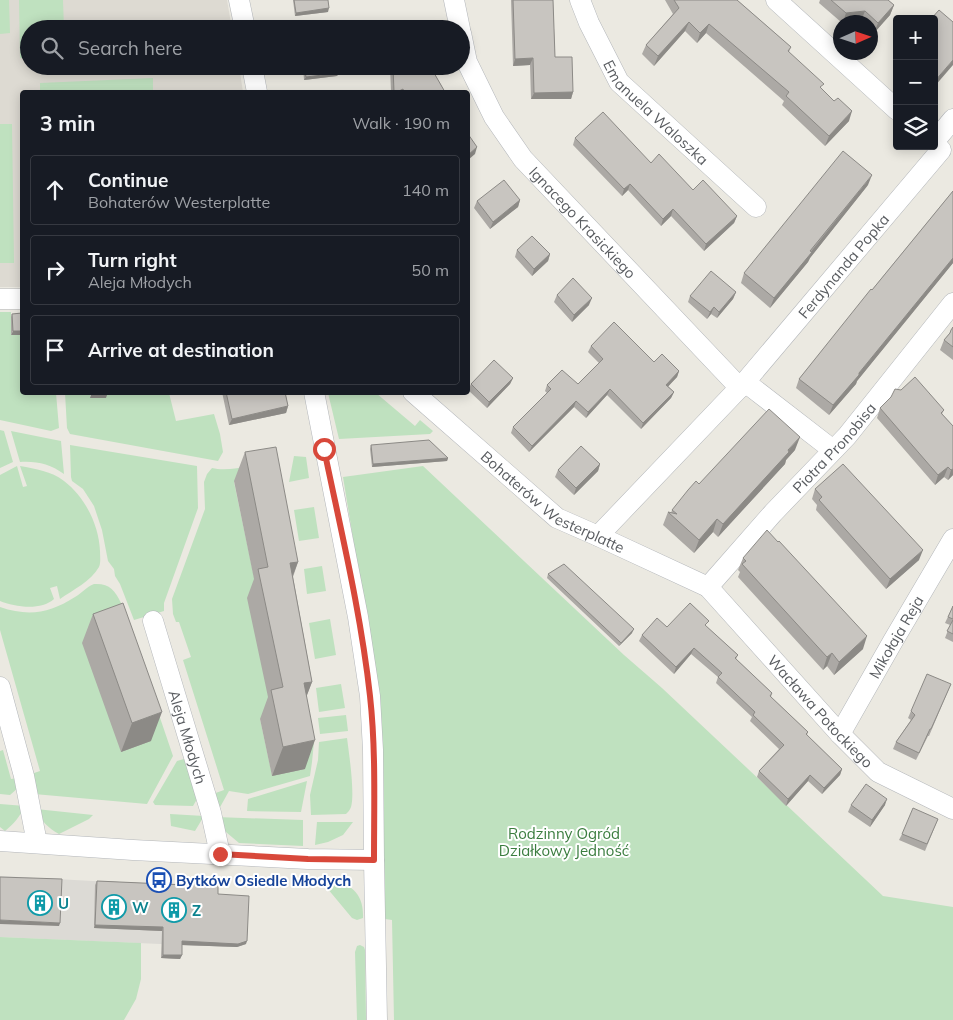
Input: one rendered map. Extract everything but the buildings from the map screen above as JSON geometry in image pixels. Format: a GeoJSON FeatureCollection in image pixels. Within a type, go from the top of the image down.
{"type":"FeatureCollection","features":[{"type":"Feature","properties":{"kind":"street"},"geometry":{"type":"LineString","coordinates":[[239,0],[242,20]]}},
{"type":"Feature","properties":{"kind":"street"},"geometry":{"type":"LineString","coordinates":[[454,0],[458,20]]}},
{"type":"Feature","properties":{"kind":"street","name":"Emanuela Waloszka"},"geometry":{"type":"LineString","coordinates":[[580,0],[589,23],[619,82],[756,207]]}},
{"type":"Feature","properties":{"kind":"street"},"geometry":{"type":"LineString","coordinates":[[776,0],[893,106]]}},
{"type":"Feature","properties":{"kind":"street","name":"Ignacego Krasickiego"},"geometry":{"type":"LineString","coordinates":[[470,66],[494,117],[523,158],[622,264],[743,385],[833,450]]}},
{"type":"Feature","properties":{"kind":"street"},"geometry":{"type":"LineString","coordinates":[[254,75],[257,90]]}},
{"type":"Feature","properties":{"kind":"street","name":"Ferdynanda Popka"},"geometry":{"type":"LineString","coordinates":[[598,536],[743,385],[941,149],[953,119]]}},
{"type":"Feature","properties":{"kind":"street"},"geometry":{"type":"LineString","coordinates":[[0,299],[20,299]]}},
{"type":"Feature","properties":{"kind":"street","name":"Piotra Pronobisa"},"geometry":{"type":"LineString","coordinates":[[708,587],[773,513],[833,450],[884,390],[953,303]]}},
{"type":"Feature","properties":{"kind":"street"},"geometry":{"type":"LineString","coordinates":[[315,395],[358,617],[370,696],[373,750],[377,1020]]}},
{"type":"Feature","properties":{"kind":"street","name":"Bohaterów Westerplatte"},"geometry":{"type":"LineString","coordinates":[[416,395],[558,518],[708,587]]}},
{"type":"Feature","properties":{"kind":"street","name":"Mikołaja Reja"},"geometry":{"type":"LineString","coordinates":[[840,734],[953,539]]}},
{"type":"Feature","properties":{"kind":"street","name":"Wacława Potockiego"},"geometry":{"type":"LineString","coordinates":[[708,587],[840,734],[878,772],[953,809]]}},
{"type":"Feature","properties":{"kind":"street","name":"Aleja Młodych"},"geometry":{"type":"LineString","coordinates":[[153,621],[211,813],[220,854]]}},
{"type":"Feature","properties":{"kind":"street"},"geometry":{"type":"LineString","coordinates":[[0,687],[24,776],[37,843]]}},
{"type":"Feature","properties":{"kind":"street"},"geometry":{"type":"LineString","coordinates":[[0,841],[308,859],[374,860]]}},
{"type":"Feature","properties":{"kind":"shaded area"},"geometry":{"type":"Polygon","coordinates":[[[0,0],[227,0],[230,20],[20,20],[20,75],[240,75],[243,90],[20,90],[20,287],[0,287],[0,0]]]}},
{"type":"Feature","properties":{"kind":"shaded area"},"geometry":{"type":"Polygon","coordinates":[[[0,876],[186,886],[183,945],[0,937],[0,876]]]}},
{"type":"Feature","properties":{"kind":"green space"},"geometry":{"type":"Polygon","coordinates":[[[0,0],[9,0],[10,33],[0,34],[0,0]]]}},
{"type":"Feature","properties":{"kind":"green space"},"geometry":{"type":"Polygon","coordinates":[[[19,0],[63,0],[64,20],[20,20],[20,58],[19,0]]]}},
{"type":"Feature","properties":{"kind":"green space"},"geometry":{"type":"Polygon","coordinates":[[[153,78],[153,90],[40,90],[40,83],[153,78]]]}},
{"type":"Feature","properties":{"kind":"green space"},"geometry":{"type":"Polygon","coordinates":[[[0,124],[12,124],[14,263],[0,263],[0,124]]]}},
{"type":"Feature","properties":{"kind":"green space"},"geometry":{"type":"Polygon","coordinates":[[[0,312],[11,312],[11,335],[20,335],[20,395],[56,395],[59,428],[51,431],[0,420],[0,312]]]}},
{"type":"Feature","properties":{"kind":"green space"},"geometry":{"type":"Polygon","coordinates":[[[65,395],[90,395],[91,398],[99,395],[170,395],[176,421],[214,414],[223,452],[218,461],[70,434],[67,428],[65,395]]]}},
{"type":"Feature","properties":{"kind":"green space"},"geometry":{"type":"Polygon","coordinates":[[[328,395],[378,395],[415,426],[420,420],[433,431],[430,434],[339,439],[328,395]]]}},
{"type":"Feature","properties":{"kind":"green space"},"geometry":{"type":"Polygon","coordinates":[[[0,430],[4,431],[13,462],[0,468],[0,430]]]}},
{"type":"Feature","properties":{"kind":"green space"},"geometry":{"type":"Polygon","coordinates":[[[11,431],[61,441],[64,474],[43,464],[20,462],[11,431]]]}},
{"type":"Feature","properties":{"kind":"green space"},"geometry":{"type":"Polygon","coordinates":[[[70,445],[197,466],[198,508],[164,603],[164,611],[134,620],[115,576],[114,569],[108,561],[102,530],[94,506],[83,489],[72,481],[70,445]]]}},
{"type":"Feature","properties":{"kind":"green space"},"geometry":{"type":"Polygon","coordinates":[[[294,456],[306,457],[309,478],[289,482],[294,456]]]}},
{"type":"Feature","properties":{"kind":"green space"},"geometry":{"type":"Polygon","coordinates":[[[17,466],[23,487],[27,486],[20,466],[54,475],[72,488],[90,512],[99,541],[100,565],[91,577],[60,599],[57,586],[50,588],[54,599],[49,603],[28,607],[0,601],[0,475],[17,466]]]}},
{"type":"Feature","properties":{"kind":"green space"},"geometry":{"type":"Polygon","coordinates":[[[250,466],[234,482],[258,596],[272,716],[260,719],[272,775],[314,742],[310,776],[248,794],[229,791],[219,809],[210,795],[224,790],[183,660],[191,657],[179,622],[176,622],[173,614],[172,599],[205,509],[204,482],[207,474],[212,468],[226,469],[250,466]]]}},
{"type":"Feature","properties":{"kind":"green space","name":"Rodzinny Ogród Działkowy Jedność"},"geometry":{"type":"Polygon","coordinates":[[[423,466],[883,896],[953,907],[953,1020],[394,1020],[392,920],[385,919],[383,793],[359,575],[343,477],[423,466]]]}},
{"type":"Feature","properties":{"kind":"green space"},"geometry":{"type":"Polygon","coordinates":[[[314,507],[319,538],[299,541],[294,510],[314,507]]]}},
{"type":"Feature","properties":{"kind":"green space"},"geometry":{"type":"Polygon","coordinates":[[[322,566],[326,591],[307,594],[304,569],[322,566]]]}},
{"type":"Feature","properties":{"kind":"green space"},"geometry":{"type":"Polygon","coordinates":[[[94,584],[111,588],[121,603],[173,756],[147,804],[34,794],[31,774],[40,771],[0,630],[0,607],[20,612],[48,610],[66,602],[94,584]]]}},
{"type":"Feature","properties":{"kind":"green space"},"geometry":{"type":"Polygon","coordinates":[[[330,619],[336,655],[315,659],[309,623],[330,619]]]}},
{"type":"Feature","properties":{"kind":"green space"},"geometry":{"type":"Polygon","coordinates":[[[341,684],[345,708],[319,712],[316,688],[341,684]]]}},
{"type":"Feature","properties":{"kind":"green space"},"geometry":{"type":"Polygon","coordinates":[[[346,715],[348,731],[320,734],[318,718],[346,715]]]}},
{"type":"Feature","properties":{"kind":"green space"},"geometry":{"type":"Polygon","coordinates":[[[347,738],[352,783],[351,808],[346,814],[311,815],[310,795],[318,760],[319,742],[347,738]]]}},
{"type":"Feature","properties":{"kind":"green space"},"geometry":{"type":"Polygon","coordinates":[[[3,750],[11,779],[17,778],[18,788],[10,795],[0,794],[0,751],[3,750]]]}},
{"type":"Feature","properties":{"kind":"green space"},"geometry":{"type":"Polygon","coordinates":[[[184,759],[197,799],[193,806],[155,805],[153,802],[177,761],[184,759]]]}},
{"type":"Feature","properties":{"kind":"green space"},"geometry":{"type":"Polygon","coordinates":[[[307,781],[301,812],[247,811],[248,799],[307,781]]]}},
{"type":"Feature","properties":{"kind":"green space"},"geometry":{"type":"Polygon","coordinates":[[[0,804],[25,806],[16,820],[5,831],[0,827],[0,804]]]}},
{"type":"Feature","properties":{"kind":"green space"},"geometry":{"type":"Polygon","coordinates":[[[36,809],[93,815],[89,819],[59,834],[45,824],[36,809]]]}},
{"type":"Feature","properties":{"kind":"green space"},"geometry":{"type":"Polygon","coordinates":[[[170,814],[204,816],[195,831],[171,826],[170,814]]]}},
{"type":"Feature","properties":{"kind":"green space"},"geometry":{"type":"Polygon","coordinates":[[[216,817],[303,820],[303,846],[239,843],[220,827],[216,817]]]}},
{"type":"Feature","properties":{"kind":"green space"},"geometry":{"type":"Polygon","coordinates":[[[317,822],[353,822],[343,835],[328,842],[315,845],[317,822]]]}},
{"type":"Feature","properties":{"kind":"green space"},"geometry":{"type":"Polygon","coordinates":[[[327,880],[349,886],[354,890],[361,902],[363,918],[357,920],[352,918],[327,888],[327,880]]]}},
{"type":"Feature","properties":{"kind":"green space"},"geometry":{"type":"Polygon","coordinates":[[[0,937],[141,943],[141,979],[136,999],[124,1020],[0,1020],[0,937]]]}},
{"type":"Feature","properties":{"kind":"green space"},"geometry":{"type":"Polygon","coordinates":[[[360,945],[365,950],[366,1020],[357,1020],[355,952],[357,946],[360,945]]]}},
{"type":"Feature","properties":{"kind":"place","name":"Bytków Osiedle Młodych"},"geometry":{"type":"Point","coordinates":[159,880]}},
{"type":"Feature","properties":{"kind":"place","name":"U"},"geometry":{"type":"Point","coordinates":[40,903]}},
{"type":"Feature","properties":{"kind":"place","name":"W"},"geometry":{"type":"Point","coordinates":[114,907]}},
{"type":"Feature","properties":{"kind":"place","name":"Z"},"geometry":{"type":"Point","coordinates":[174,910]}},
{"type":"Feature","properties":{"kind":"route"},"geometry":{"type":"LineString","coordinates":[[220,854],[308,859],[374,860],[373,750],[370,696],[358,617],[324,449]]}}]}
